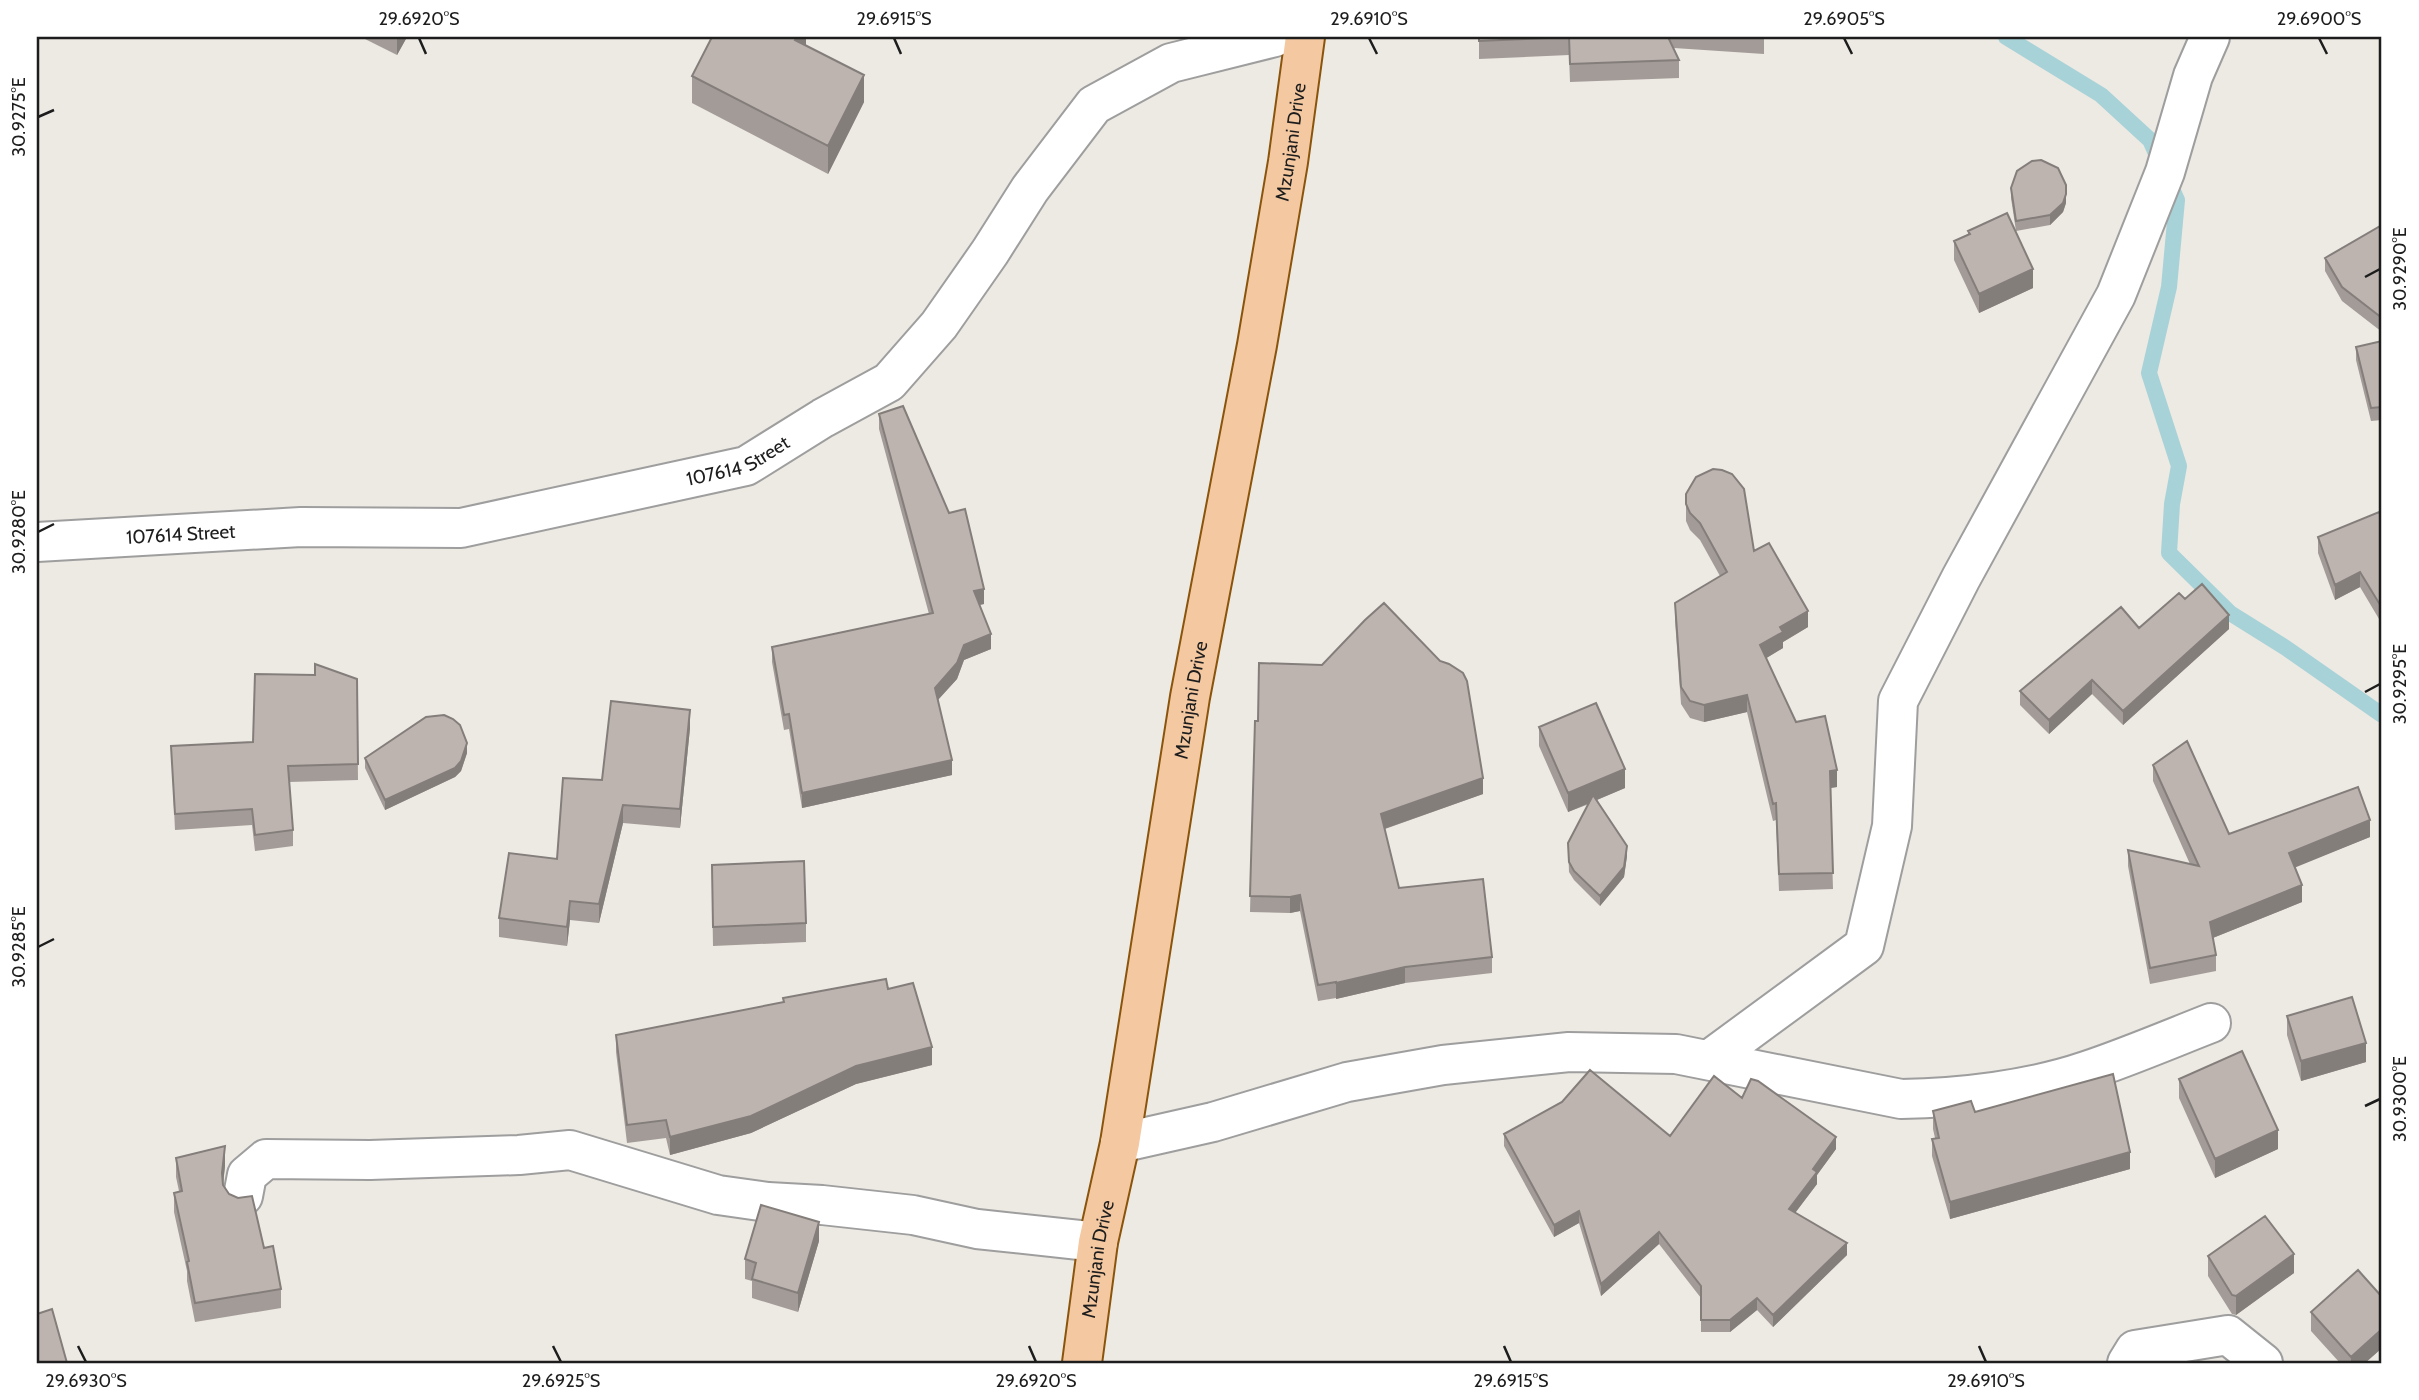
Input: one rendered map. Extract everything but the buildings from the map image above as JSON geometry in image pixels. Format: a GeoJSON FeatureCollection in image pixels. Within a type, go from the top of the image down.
{"type":"FeatureCollection","features":[{"type":"Feature","properties":{"kind":"main road","name":"Mzunjani Drive"},"geometry":{"type":"LineString","coordinates":[[1082,1363],[1098,1242],[1120,1143],[1188,710],[1260,332],[1305,37]]}},
{"type":"Feature","properties":{"kind":"street","name":"107614 Street"},"geometry":{"type":"LineString","coordinates":[[37,542],[301,527],[461,528],[746,466],[823,418],[889,382],[939,325],[1030,189],[1094,105],[1171,63],[1275,37]]}},
{"type":"Feature","properties":{"kind":"street"},"geometry":{"type":"LineString","coordinates":[[1709,1060],[1864,946],[1892,826],[1898,701],[1961,578],[2116,295],[2165,172],[2193,76],[2210,37]]}},
{"type":"Feature","properties":{"kind":"street"},"geometry":{"type":"LineString","coordinates":[[1120,1143],[1213,1122],[1347,1082],[1443,1065],[1569,1052],[1676,1054],[1901,1099],[1938,1099],[2000,1091],[2084,1072],[2211,1024]]}},
{"type":"Feature","properties":{"kind":"street"},"geometry":{"type":"LineString","coordinates":[[243,1196],[247,1175],[266,1159],[370,1160],[519,1155],[570,1150],[718,1195],[913,1215],[977,1229],[1098,1242]]}},
{"type":"Feature","properties":{"kind":"street"},"geometry":{"type":"LineString","coordinates":[[2127,1363],[2135,1350],[2228,1335],[2263,1363]]}},
{"type":"Feature","properties":{"kind":"waterway"},"geometry":{"type":"LineString","coordinates":[[2006,37],[2101,95],[2150,140],[2177,200],[2169,287],[2149,373],[2179,466],[2172,504],[2169,553],[2230,613],[2286,648],[2382,715]]}}]}
